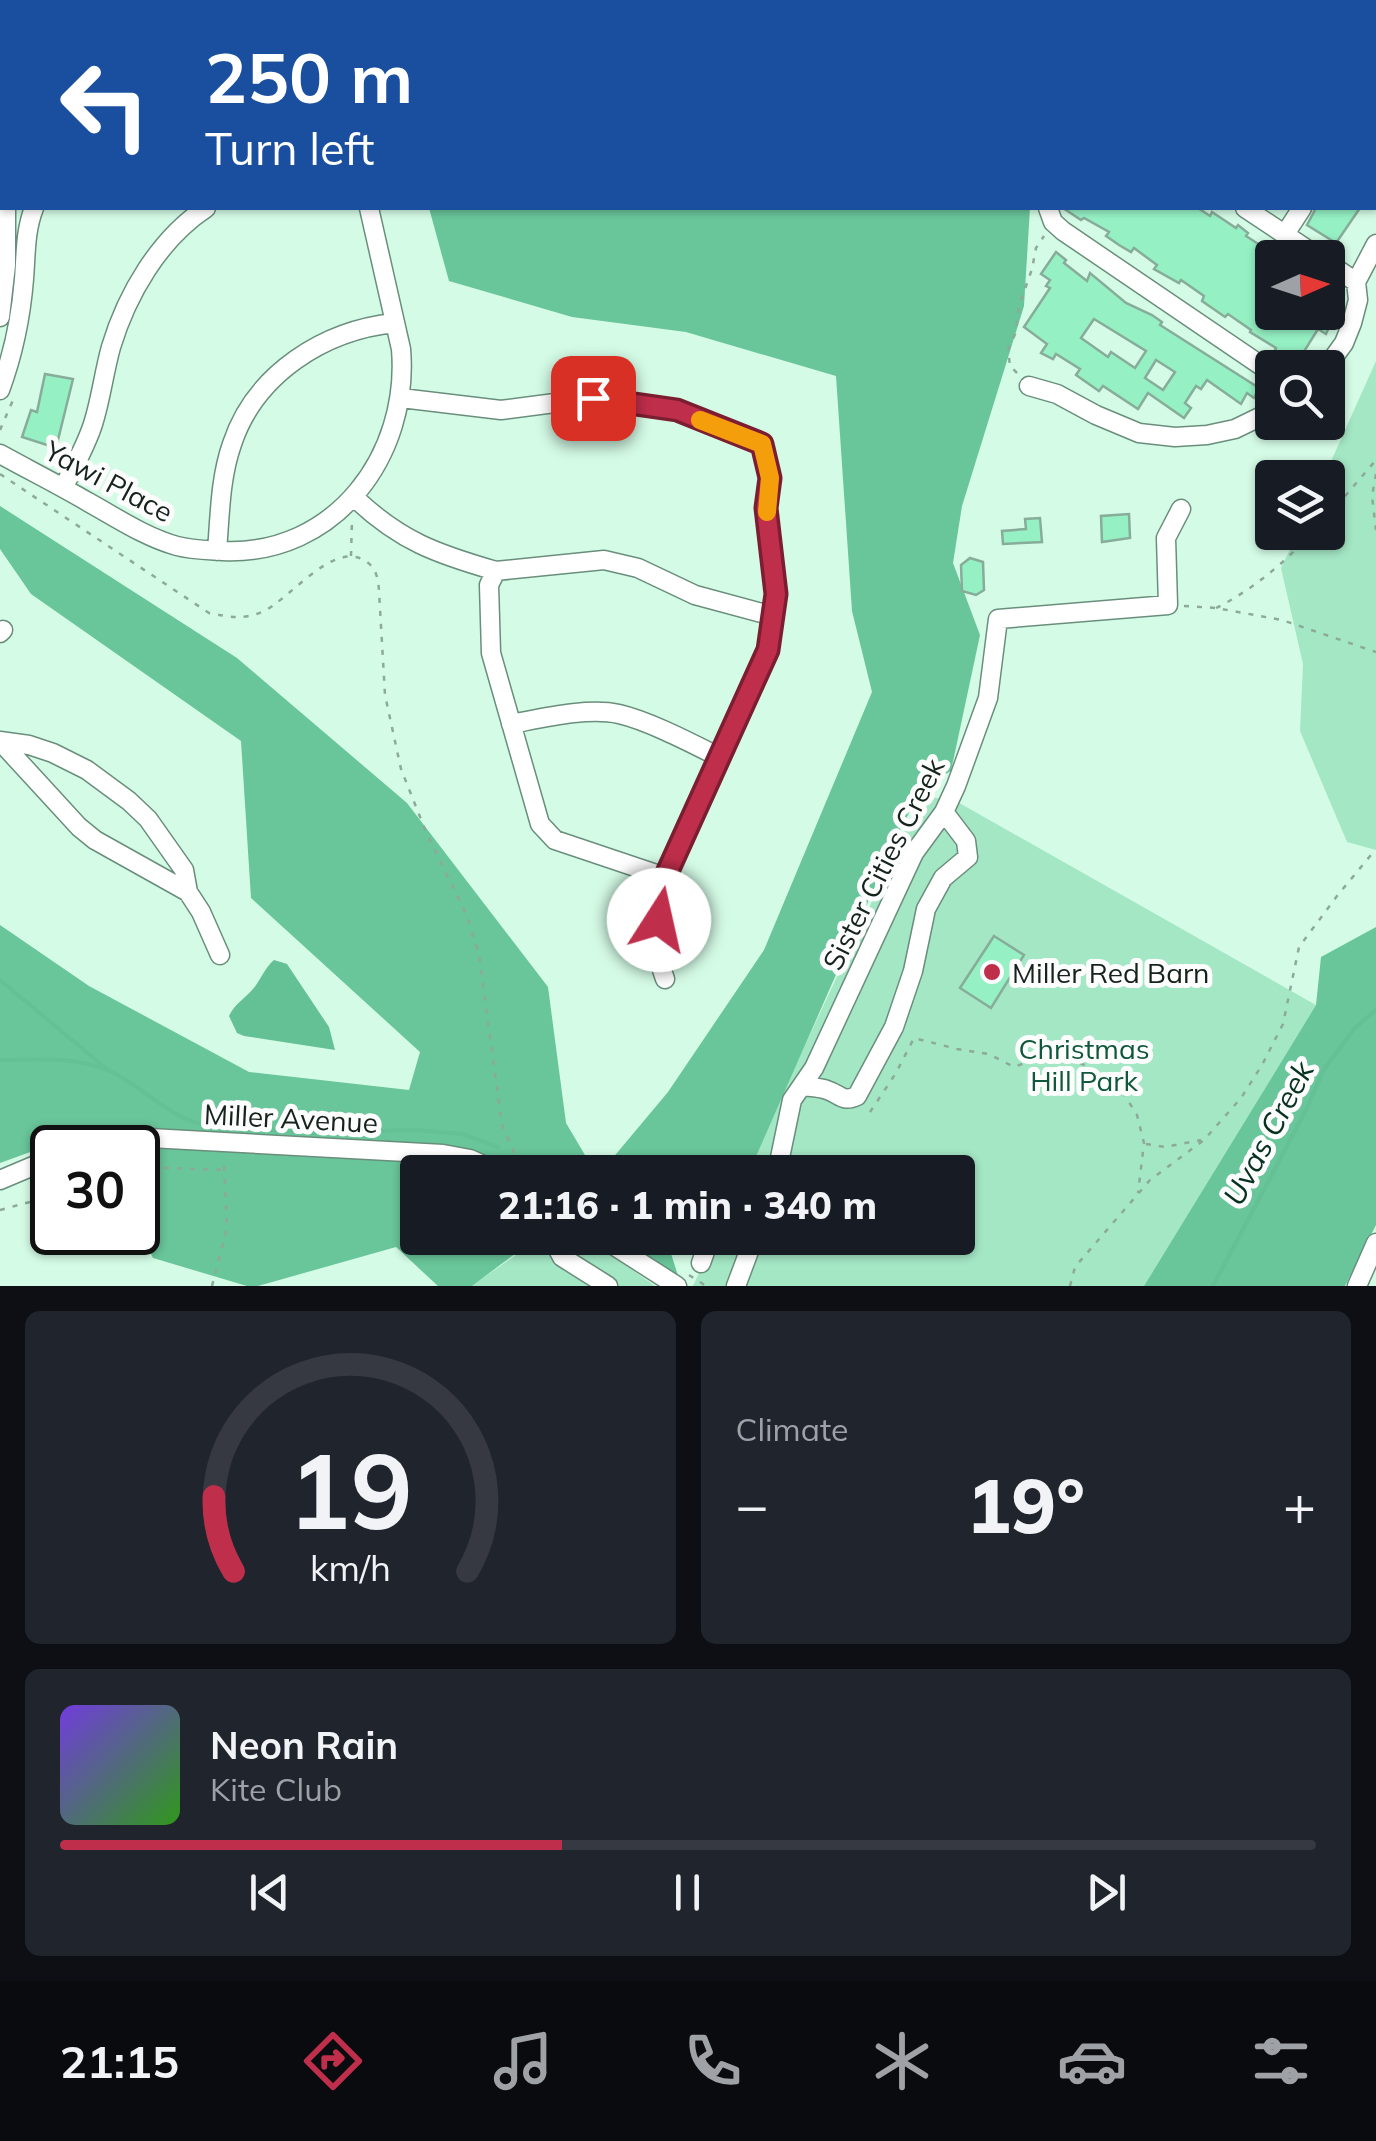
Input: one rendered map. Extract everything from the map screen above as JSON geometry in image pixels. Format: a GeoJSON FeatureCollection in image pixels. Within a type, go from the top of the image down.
{"type":"FeatureCollection","features":[{"type":"Feature","properties":{"kind":"street"},"geometry":{"type":"LineString","coordinates":[[0,318],[6,210]]}},
{"type":"Feature","properties":{"kind":"street"},"geometry":{"type":"LineString","coordinates":[[0,390],[18,321],[27,226],[33,210]]}},
{"type":"Feature","properties":{"kind":"street"},"geometry":{"type":"LineString","coordinates":[[64,488],[92,428],[111,348],[136,286],[169,241],[204,210]]}},
{"type":"Feature","properties":{"kind":"street","name":"Yawi Place"},"geometry":{"type":"LineString","coordinates":[[0,454],[155,538],[180,547],[238,552],[263,549],[308,532],[355,498],[372,474],[401,398],[403,373],[395,323],[369,210]]}},
{"type":"Feature","properties":{"kind":"street"},"geometry":{"type":"LineString","coordinates":[[1048,210],[1056,226],[1255,362]]}},
{"type":"Feature","properties":{"kind":"street"},"geometry":{"type":"LineString","coordinates":[[1248,210],[1293,240]]}},
{"type":"Feature","properties":{"kind":"street"},"geometry":{"type":"LineString","coordinates":[[1284,234],[1301,210]]}},
{"type":"Feature","properties":{"kind":"street"},"geometry":{"type":"LineString","coordinates":[[1339,350],[1358,300],[1356,282],[1376,244]]}},
{"type":"Feature","properties":{"kind":"street"},"geometry":{"type":"LineString","coordinates":[[1345,275],[1356,282]]}},
{"type":"Feature","properties":{"kind":"street"},"geometry":{"type":"LineString","coordinates":[[217,550],[224,472],[232,442],[259,394],[275,376],[313,348],[357,330],[395,323]]}},
{"type":"Feature","properties":{"kind":"street"},"geometry":{"type":"LineString","coordinates":[[1029,386],[1057,394],[1139,433],[1175,437],[1221,432],[1255,419]]}},
{"type":"Feature","properties":{"kind":"street"},"geometry":{"type":"LineString","coordinates":[[401,398],[501,410],[593,398],[677,410],[762,444],[770,478],[766,508],[776,594],[768,650],[662,884],[657,955],[665,979]]}},
{"type":"Feature","properties":{"kind":"street"},"geometry":{"type":"LineString","coordinates":[[355,498],[416,545],[496,570],[604,560],[638,568],[695,595],[773,616]]}},
{"type":"Feature","properties":{"kind":"street"},"geometry":{"type":"LineString","coordinates":[[1168,604],[1166,538],[1181,509]]}},
{"type":"Feature","properties":{"kind":"street"},"geometry":{"type":"LineString","coordinates":[[496,570],[489,585],[492,653],[540,824],[555,840],[665,877]]}},
{"type":"Feature","properties":{"kind":"street","name":"Sister Cities Creek"},"geometry":{"type":"LineString","coordinates":[[781,1155],[792,1100],[814,1068],[914,853],[944,812],[988,698],[998,619],[1168,604]]}},
{"type":"Feature","properties":{"kind":"street"},"geometry":{"type":"LineString","coordinates":[[512,724],[570,713],[618,714],[719,757]]}},
{"type":"Feature","properties":{"kind":"street"},"geometry":{"type":"LineString","coordinates":[[188,892],[95,840],[0,741],[42,749],[87,770],[148,819],[184,870],[188,892],[220,955]]}},
{"type":"Feature","properties":{"kind":"street"},"geometry":{"type":"LineString","coordinates":[[802,1086],[828,1090],[848,1100],[856,1096],[894,1027],[914,971],[926,909],[943,878],[968,858],[966,841],[944,812]]}},
{"type":"Feature","properties":{"kind":"street"},"geometry":{"type":"LineString","coordinates":[[141,864],[163,838]]}},
{"type":"Feature","properties":{"kind":"street","name":"Miller Avenue"},"geometry":{"type":"LineString","coordinates":[[160,1139],[448,1155]]}},
{"type":"Feature","properties":{"kind":"street"},"geometry":{"type":"LineString","coordinates":[[0,1180],[30,1167]]}},
{"type":"Feature","properties":{"kind":"street"},"geometry":{"type":"LineString","coordinates":[[1358,1286],[1376,1243]]}},
{"type":"Feature","properties":{"kind":"street"},"geometry":{"type":"LineString","coordinates":[[561,1255],[608,1286]]}},
{"type":"Feature","properties":{"kind":"street"},"geometry":{"type":"LineString","coordinates":[[628,1255],[676,1286]]}},
{"type":"Feature","properties":{"kind":"street"},"geometry":{"type":"LineString","coordinates":[[701,1263],[704,1255]]}},
{"type":"Feature","properties":{"kind":"street"},"geometry":{"type":"LineString","coordinates":[[736,1286],[748,1255]]}},
{"type":"Feature","properties":{"kind":"path"},"geometry":{"type":"LineString","coordinates":[[1029,386],[1010,366],[1008,350],[1036,248],[1056,226]]}},
{"type":"Feature","properties":{"kind":"path"},"geometry":{"type":"LineString","coordinates":[[1345,496],[1376,460]]}},
{"type":"Feature","properties":{"kind":"path"},"geometry":{"type":"LineString","coordinates":[[0,474],[209,613],[240,618],[266,611],[335,559],[351,556],[365,560],[373,568],[378,577],[385,695],[402,769],[426,832],[467,916],[479,954],[502,1125],[515,1155]]}},
{"type":"Feature","properties":{"kind":"path"},"geometry":{"type":"LineString","coordinates":[[1376,474],[1372,496],[1376,530]]}},
{"type":"Feature","properties":{"kind":"path"},"geometry":{"type":"LineString","coordinates":[[351,556],[352,518]]}},
{"type":"Feature","properties":{"kind":"path"},"geometry":{"type":"LineString","coordinates":[[1216,608],[1237,598],[1295,550]]}},
{"type":"Feature","properties":{"kind":"path"},"geometry":{"type":"LineString","coordinates":[[1168,604],[1282,620],[1376,652]]}},
{"type":"Feature","properties":{"kind":"path"},"geometry":{"type":"LineString","coordinates":[[1070,1286],[1075,1267],[1150,1180],[1204,1140],[1241,1098],[1283,1024],[1299,947],[1376,850]]}},
{"type":"Feature","properties":{"kind":"path"},"geometry":{"type":"LineString","coordinates":[[870,1112],[914,1038],[989,1054],[1014,1067],[1044,1056],[1078,1062],[1105,1075],[1122,1091],[1137,1115],[1144,1143],[1138,1194]]}},
{"type":"Feature","properties":{"kind":"path"},"geometry":{"type":"LineString","coordinates":[[1144,1143],[1165,1148],[1204,1140]]}},
{"type":"Feature","properties":{"kind":"path"},"geometry":{"type":"LineString","coordinates":[[212,1286],[227,1228],[224,1142]]}},
{"type":"Feature","properties":{"kind":"path"},"geometry":{"type":"LineString","coordinates":[[160,1168],[224,1170]]}},
{"type":"Feature","properties":{"kind":"path"},"geometry":{"type":"LineString","coordinates":[[0,1210],[30,1202]]}},
{"type":"Feature","properties":{"kind":"green space"},"geometry":{"type":"Polygon","coordinates":[[[1376,361],[1376,850],[1347,842],[1300,731],[1303,664],[1281,568],[1290,550],[1345,550],[1345,460],[1332,460],[1341,440],[1345,440],[1345,430],[1376,361]]]}},
{"type":"Feature","properties":{"kind":"green space","name":"Christmas Hill Park"},"geometry":{"type":"Polygon","coordinates":[[[921,796],[954,800],[1316,1005],[1144,1286],[693,1286],[707,1255],[975,1255],[975,1155],[754,1155],[921,796]]]}},
{"type":"Feature","properties":{"kind":"green space"},"geometry":{"type":"Polygon","coordinates":[[[516,1255],[611,1255],[655,1286],[471,1286],[516,1255]]]}},
{"type":"Feature","properties":{"kind":"shaded area"},"geometry":{"type":"Polygon","coordinates":[[[430,210],[1030,210],[1024,306],[962,506],[953,563],[980,635],[951,771],[923,786],[897,836],[757,1155],[615,1155],[668,1092],[764,950],[872,692],[852,611],[836,376],[686,332],[572,317],[449,281],[430,210]]]}},
{"type":"Feature","properties":{"kind":"shaded area"},"geometry":{"type":"Polygon","coordinates":[[[0,506],[237,658],[407,803],[548,987],[566,1123],[585,1155],[400,1155],[400,1251],[396,1247],[258,1286],[153,1258],[152,1255],[160,1255],[160,1125],[30,1125],[30,1152],[0,1163],[0,925],[89,986],[249,1072],[409,1090],[420,1052],[251,898],[241,741],[31,594],[0,549],[0,506]]]}},
{"type":"Feature","properties":{"kind":"shaded area"},"geometry":{"type":"Polygon","coordinates":[[[1376,927],[1376,1225],[1345,1286],[1144,1286],[1316,1005],[1321,957],[1376,927]]]}},
{"type":"Feature","properties":{"kind":"shaded area"},"geometry":{"type":"Polygon","coordinates":[[[274,960],[287,964],[329,1027],[335,1050],[237,1033],[229,1016],[274,960]]]}},
{"type":"Feature","properties":{"kind":"shaded area"},"geometry":{"type":"Polygon","coordinates":[[[405,1255],[513,1255],[472,1286],[438,1286],[405,1255]]]}},
{"type":"Feature","properties":{"kind":"shaded area"},"geometry":{"type":"Polygon","coordinates":[[[643,1255],[672,1255],[679,1279],[643,1255]]]}},
{"type":"Feature","properties":{"kind":"building"},"geometry":{"type":"Polygon","coordinates":[[[1066,210],[1201,210],[1210,216],[1212,212],[1236,228],[1238,225],[1255,242],[1255,330],[1317,330],[1305,350],[1275,350],[1228,314],[1225,317],[1202,301],[1204,296],[1181,280],[1179,283],[1154,269],[1157,265],[1134,248],[1131,252],[1106,236],[1109,232],[1084,218],[1081,220],[1066,210]]]}},
{"type":"Feature","properties":{"kind":"building"},"geometry":{"type":"Polygon","coordinates":[[[1315,210],[1359,210],[1338,240],[1307,225],[1315,210]]]}},
{"type":"Feature","properties":{"kind":"building"},"geometry":{"type":"Polygon","coordinates":[[[1056,252],[1087,281],[1090,273],[1126,303],[1152,315],[1162,322],[1160,325],[1255,385],[1254,398],[1247,393],[1241,404],[1207,380],[1201,389],[1196,386],[1185,403],[1191,408],[1184,418],[1148,393],[1138,409],[1103,386],[1099,391],[1076,375],[1080,369],[1056,354],[1053,359],[1041,353],[1047,344],[1024,327],[1050,288],[1046,286],[1050,280],[1041,274],[1056,252]],[[1094,319],[1081,338],[1108,357],[1111,352],[1135,368],[1146,351],[1094,319]],[[1156,360],[1145,378],[1163,390],[1175,372],[1156,360]]]}},
{"type":"Feature","properties":{"kind":"building"},"geometry":{"type":"Polygon","coordinates":[[[45,374],[73,379],[56,448],[22,437],[31,410],[37,412],[45,374]]]}},
{"type":"Feature","properties":{"kind":"building"},"geometry":{"type":"Polygon","coordinates":[[[1129,514],[1130,538],[1102,542],[1101,516],[1129,514]]]}},
{"type":"Feature","properties":{"kind":"building"},"geometry":{"type":"Polygon","coordinates":[[[1040,518],[1042,542],[1003,544],[1002,531],[1026,529],[1025,519],[1040,518]]]}},
{"type":"Feature","properties":{"kind":"building"},"geometry":{"type":"Polygon","coordinates":[[[970,558],[983,562],[984,590],[976,595],[962,591],[961,565],[970,558]]]}},
{"type":"Feature","properties":{"kind":"building","name":"Miller Red Barn"},"geometry":{"type":"Polygon","coordinates":[[[994,936],[1024,955],[991,1008],[960,988],[994,936]]]}},
{"type":"Feature","properties":{"kind":"waterway"},"geometry":{"type":"LineString","coordinates":[[0,980],[108,1070]]}},
{"type":"Feature","properties":{"kind":"waterway","name":"Uvas Creek"},"geometry":{"type":"LineString","coordinates":[[1213,1286],[1324,1069],[1355,1028],[1376,1010]]}},
{"type":"Feature","properties":{"kind":"waterway"},"geometry":{"type":"LineString","coordinates":[[0,1060],[56,1060],[97,1066],[180,1116],[206,1125],[313,1133],[416,1130],[462,1134],[498,1147]]}},
{"type":"Feature","properties":{"kind":"slow traffic"},"geometry":{"type":"LineString","coordinates":[[700,420],[762,444],[770,478],[767,512]]}},
{"type":"Feature","properties":{"kind":"place","name":"Miller Red Barn"},"geometry":{"type":"Point","coordinates":[992,972]}},
{"type":"Feature","properties":{"kind":"route"},"geometry":{"type":"LineString","coordinates":[[593,398],[677,410],[762,444],[770,478],[766,508],[776,594],[768,650],[662,884],[659,920]]}}]}
